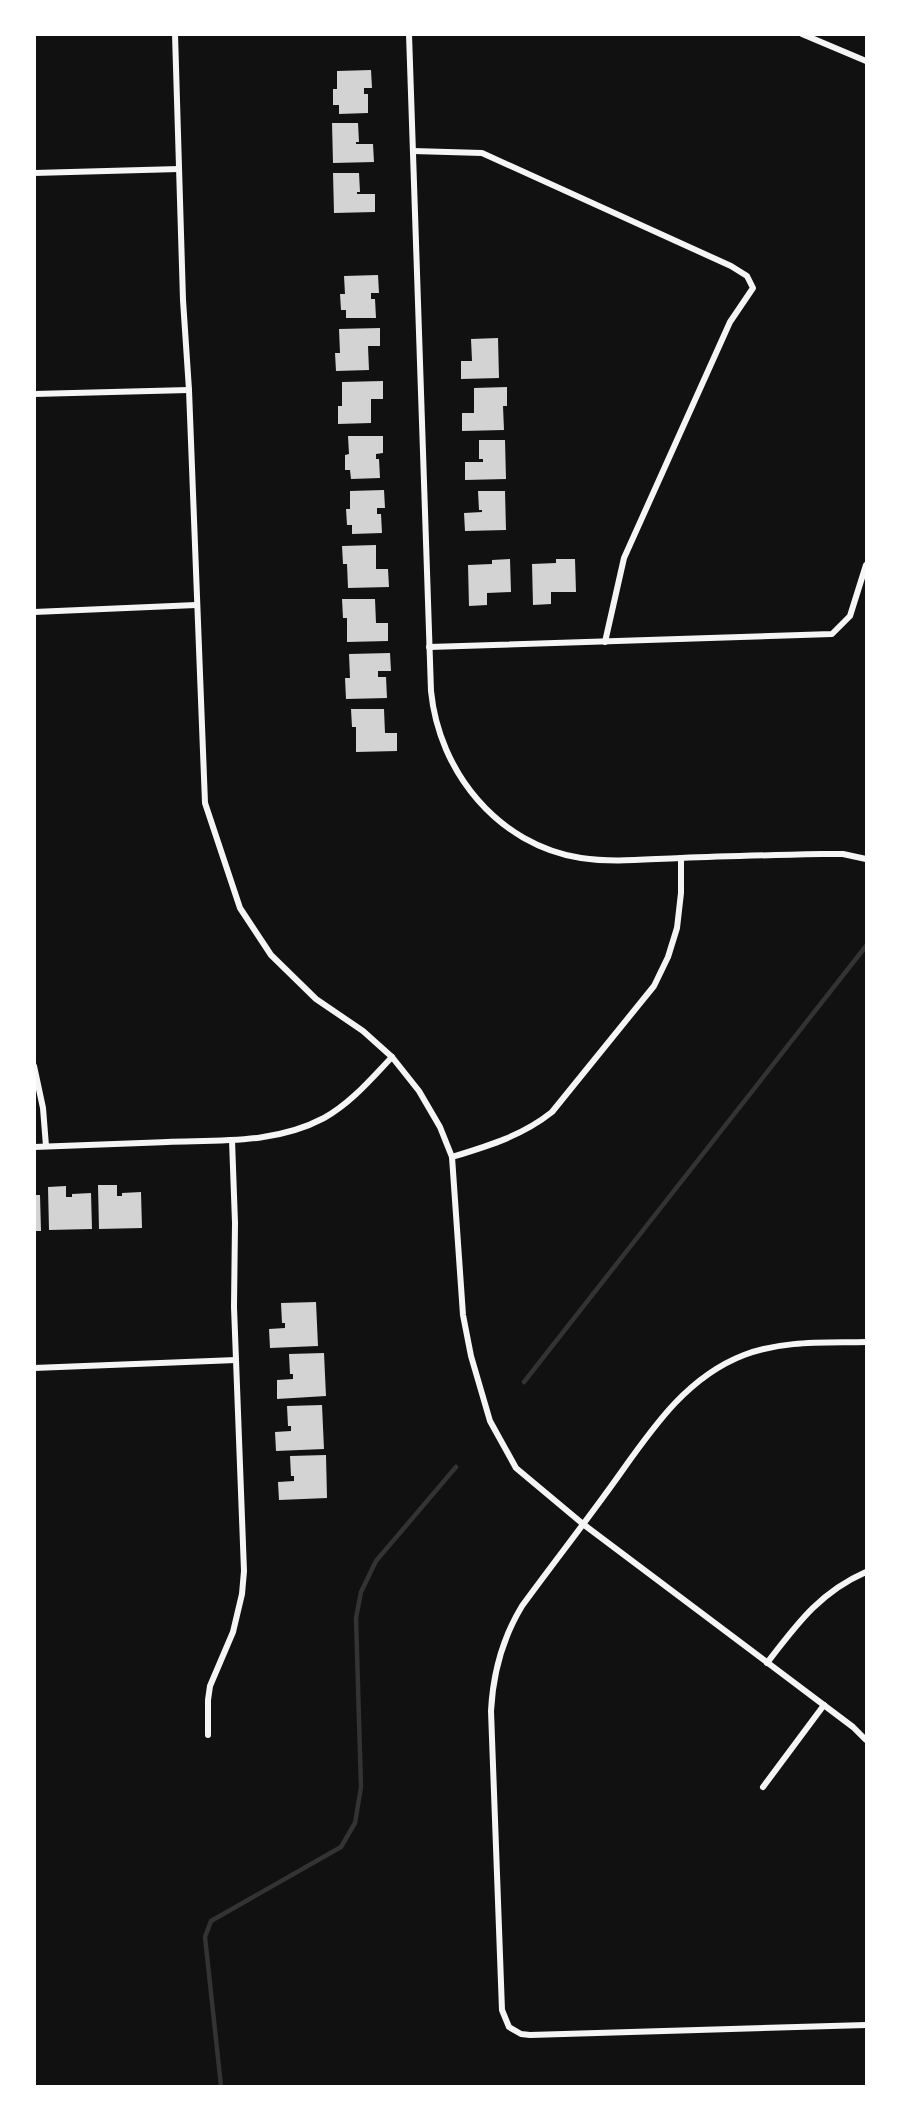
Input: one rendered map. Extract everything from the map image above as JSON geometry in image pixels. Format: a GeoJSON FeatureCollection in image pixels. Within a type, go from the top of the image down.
{"type":"FeatureCollection","features":[{"type":"Feature","properties":{"kind":"street"},"geometry":{"type":"LineString","coordinates":[[175,34],[183,300],[189,390],[205,803],[240,908],[271,955],[316,999],[363,1031],[392,1058],[407,1074],[431,1111],[452,1157],[463,1315],[471,1356],[490,1421],[516,1468],[583,1524],[824,1705],[867,1740]]}},
{"type":"Feature","properties":{"kind":"street"},"geometry":{"type":"LineString","coordinates":[[409,34],[432,703],[439,732],[454,768],[465,786],[492,816],[522,836],[579,858],[621,860],[843,854],[867,859]]}},
{"type":"Feature","properties":{"kind":"street"},"geometry":{"type":"LineString","coordinates":[[802,34],[816,37],[867,61]]}},
{"type":"Feature","properties":{"kind":"street"},"geometry":{"type":"LineString","coordinates":[[414,152],[482,153],[731,266],[747,276],[753,288],[730,322],[624,558],[605,642]]}},
{"type":"Feature","properties":{"kind":"street"},"geometry":{"type":"LineString","coordinates":[[34,173],[179,170]]}},
{"type":"Feature","properties":{"kind":"street"},"geometry":{"type":"LineString","coordinates":[[34,394],[189,390]]}},
{"type":"Feature","properties":{"kind":"street"},"geometry":{"type":"LineString","coordinates":[[429,647],[832,634],[850,616],[867,565]]}},
{"type":"Feature","properties":{"kind":"street"},"geometry":{"type":"LineString","coordinates":[[34,612],[196,605]]}},
{"type":"Feature","properties":{"kind":"street"},"geometry":{"type":"LineString","coordinates":[[452,1157],[502,1142],[539,1122],[552,1112],[654,986],[668,957],[677,928],[681,893],[681,858]]}},
{"type":"Feature","properties":{"kind":"street"},"geometry":{"type":"LineString","coordinates":[[34,1147],[232,1140],[260,1138],[289,1132],[326,1117],[357,1094],[392,1058]]}},
{"type":"Feature","properties":{"kind":"street"},"geometry":{"type":"LineString","coordinates":[[34,1066],[42,1101],[46,1146]]}},
{"type":"Feature","properties":{"kind":"street"},"geometry":{"type":"LineString","coordinates":[[208,1735],[210,1686],[213,1674],[233,1632],[242,1594],[244,1548],[236,1360],[232,1140]]}},
{"type":"Feature","properties":{"kind":"street"},"geometry":{"type":"LineString","coordinates":[[867,1342],[806,1343],[765,1349],[727,1363],[696,1382],[670,1408],[512,1622],[498,1656],[491,1711],[502,2010],[509,2027],[521,2034],[530,2035],[867,2025]]}},
{"type":"Feature","properties":{"kind":"street"},"geometry":{"type":"LineString","coordinates":[[34,1368],[236,1360]]}},
{"type":"Feature","properties":{"kind":"street"},"geometry":{"type":"LineString","coordinates":[[767,1663],[816,1604],[847,1581],[867,1572]]}},
{"type":"Feature","properties":{"kind":"street"},"geometry":{"type":"LineString","coordinates":[[763,1787],[824,1705]]}},
{"type":"Feature","properties":{"kind":"building"},"geometry":{"type":"Polygon","coordinates":[[[371,70],[372,88],[364,88],[364,94],[368,94],[368,113],[339,114],[339,105],[333,105],[333,89],[337,89],[337,71],[371,70]]]}},
{"type":"Feature","properties":{"kind":"building"},"geometry":{"type":"Polygon","coordinates":[[[332,123],[358,123],[359,142],[356,144],[373,144],[374,162],[333,163],[332,123]]]}},
{"type":"Feature","properties":{"kind":"building"},"geometry":{"type":"Polygon","coordinates":[[[333,173],[359,173],[360,192],[357,194],[375,194],[375,212],[334,213],[333,173]]]}},
{"type":"Feature","properties":{"kind":"building"},"geometry":{"type":"Polygon","coordinates":[[[378,275],[379,293],[371,293],[371,299],[375,299],[376,318],[346,318],[346,310],[341,310],[340,294],[345,294],[344,276],[378,275]]]}},
{"type":"Feature","properties":{"kind":"building"},"geometry":{"type":"Polygon","coordinates":[[[380,328],[380,346],[368,346],[369,370],[336,371],[335,353],[340,353],[339,329],[380,328]]]}},
{"type":"Feature","properties":{"kind":"building"},"geometry":{"type":"Polygon","coordinates":[[[498,338],[499,378],[461,379],[461,361],[472,361],[471,339],[498,338]]]}},
{"type":"Feature","properties":{"kind":"building"},"geometry":{"type":"Polygon","coordinates":[[[383,381],[383,399],[371,399],[371,423],[338,424],[338,406],[342,406],[342,382],[383,381]]]}},
{"type":"Feature","properties":{"kind":"building"},"geometry":{"type":"Polygon","coordinates":[[[507,387],[507,406],[503,406],[504,430],[462,431],[462,413],[474,413],[474,388],[507,387]]]}},
{"type":"Feature","properties":{"kind":"building"},"geometry":{"type":"Polygon","coordinates":[[[348,436],[383,436],[383,453],[376,454],[376,459],[379,459],[380,478],[351,479],[350,470],[345,470],[345,455],[349,454],[348,436]]]}},
{"type":"Feature","properties":{"kind":"building"},"geometry":{"type":"Polygon","coordinates":[[[479,440],[505,440],[506,479],[465,480],[465,462],[483,462],[483,459],[479,459],[479,440]]]}},
{"type":"Feature","properties":{"kind":"building"},"geometry":{"type":"Polygon","coordinates":[[[384,490],[385,508],[377,508],[377,514],[381,514],[382,533],[352,534],[352,525],[347,525],[346,509],[350,509],[350,491],[384,490]]]}},
{"type":"Feature","properties":{"kind":"building"},"geometry":{"type":"Polygon","coordinates":[[[478,491],[505,491],[506,530],[465,531],[464,513],[482,512],[479,510],[478,491]]]}},
{"type":"Feature","properties":{"kind":"building"},"geometry":{"type":"Polygon","coordinates":[[[376,545],[376,569],[388,569],[389,587],[348,588],[347,564],[343,564],[342,546],[376,545]]]}},
{"type":"Feature","properties":{"kind":"building"},"geometry":{"type":"Polygon","coordinates":[[[510,559],[511,592],[487,593],[487,605],[469,606],[468,565],[492,564],[492,560],[510,559]]]}},
{"type":"Feature","properties":{"kind":"building"},"geometry":{"type":"Polygon","coordinates":[[[556,559],[575,559],[576,592],[551,592],[551,604],[533,605],[532,564],[556,563],[556,559]]]}},
{"type":"Feature","properties":{"kind":"building"},"geometry":{"type":"Polygon","coordinates":[[[342,599],[375,599],[376,623],[388,623],[388,641],[347,642],[347,618],[343,618],[342,599]]]}},
{"type":"Feature","properties":{"kind":"building"},"geometry":{"type":"Polygon","coordinates":[[[390,653],[391,671],[378,671],[378,677],[386,677],[387,698],[346,699],[345,678],[350,678],[349,654],[390,653]]]}},
{"type":"Feature","properties":{"kind":"building"},"geometry":{"type":"Polygon","coordinates":[[[351,709],[384,709],[385,733],[397,733],[397,751],[356,752],[356,727],[352,727],[351,709]]]}},
{"type":"Feature","properties":{"kind":"building"},"geometry":{"type":"Polygon","coordinates":[[[98,1185],[117,1185],[117,1196],[122,1196],[122,1193],[141,1192],[142,1228],[99,1229],[98,1185]]]}},
{"type":"Feature","properties":{"kind":"building"},"geometry":{"type":"Polygon","coordinates":[[[66,1186],[66,1197],[72,1197],[72,1194],[91,1193],[92,1229],[49,1230],[48,1187],[66,1186]]]}},
{"type":"Feature","properties":{"kind":"building"},"geometry":{"type":"Polygon","coordinates":[[[34,1195],[40,1195],[41,1231],[34,1231],[34,1195]]]}},
{"type":"Feature","properties":{"kind":"building"},"geometry":{"type":"Polygon","coordinates":[[[316,1302],[318,1346],[270,1348],[269,1329],[285,1328],[285,1323],[282,1323],[281,1303],[316,1302]]]}},
{"type":"Feature","properties":{"kind":"building"},"geometry":{"type":"Polygon","coordinates":[[[324,1353],[326,1396],[277,1399],[277,1380],[293,1379],[293,1374],[290,1374],[289,1354],[324,1353]]]}},
{"type":"Feature","properties":{"kind":"building"},"geometry":{"type":"Polygon","coordinates":[[[322,1405],[324,1449],[276,1451],[275,1432],[291,1431],[291,1426],[288,1426],[287,1406],[322,1405]]]}},
{"type":"Feature","properties":{"kind":"building"},"geometry":{"type":"Polygon","coordinates":[[[326,1455],[327,1498],[279,1500],[278,1482],[294,1481],[294,1476],[291,1476],[290,1456],[326,1455]]]}},
{"type":"Feature","properties":{"kind":"waterway"},"geometry":{"type":"LineString","coordinates":[[524,1382],[866,946]]}},
{"type":"Feature","properties":{"kind":"waterway"},"geometry":{"type":"LineString","coordinates":[[221,2086],[205,1937],[211,1921],[341,1847],[355,1823],[361,1787],[356,1618],[361,1592],[376,1561],[456,1467]]}}]}
